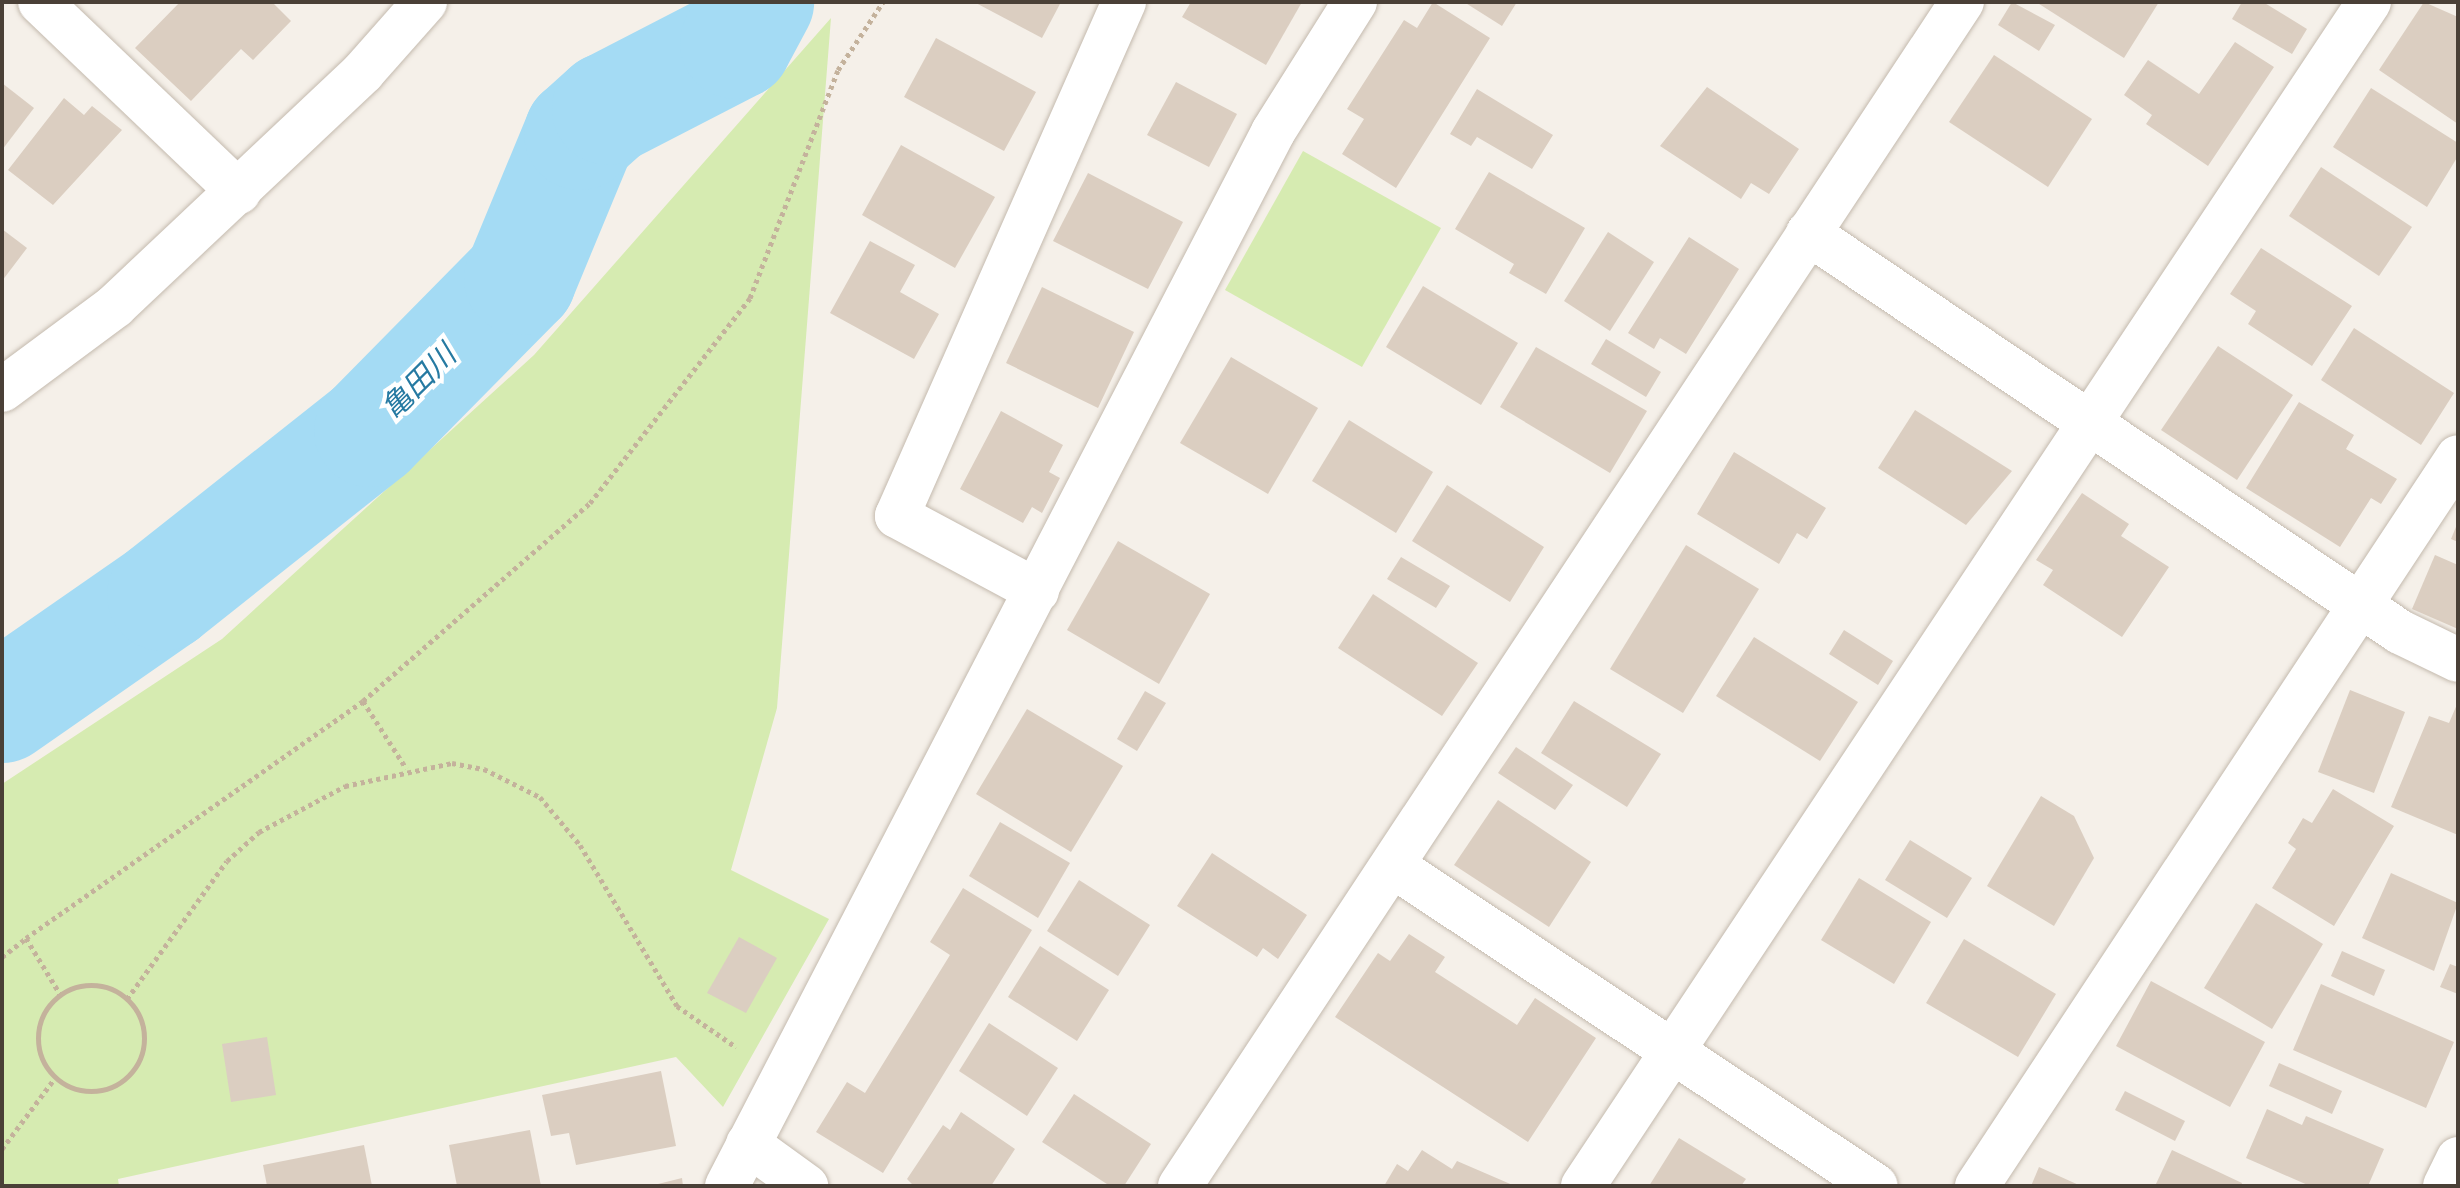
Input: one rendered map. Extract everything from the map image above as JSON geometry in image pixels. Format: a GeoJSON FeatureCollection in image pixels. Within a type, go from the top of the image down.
{"type":"FeatureCollection","features":[{"type":"Feature","properties":{"kind":"street"},"geometry":{"type":"LineString","coordinates":[[40,2],[239,192]]}},
{"type":"Feature","properties":{"kind":"street"},"geometry":{"type":"LineString","coordinates":[[2,390],[115,306],[239,192],[425,2]]}},
{"type":"Feature","properties":{"kind":"street"},"geometry":{"type":"LineString","coordinates":[[1037,591],[897,516],[1124,2]]}},
{"type":"Feature","properties":{"kind":"street"},"geometry":{"type":"LineString","coordinates":[[727,1186],[1273,132],[1355,2]]}},
{"type":"Feature","properties":{"kind":"street"},"geometry":{"type":"LineString","coordinates":[[1180,1186],[1962,2]]}},
{"type":"Feature","properties":{"kind":"street"},"geometry":{"type":"LineString","coordinates":[[1583,1186],[2369,2]]}},
{"type":"Feature","properties":{"kind":"street"},"geometry":{"type":"LineString","coordinates":[[1808,233],[2360,606],[2458,660]]}},
{"type":"Feature","properties":{"kind":"street"},"geometry":{"type":"LineString","coordinates":[[1977,1186],[2458,457]]}},
{"type":"Feature","properties":{"kind":"street"},"geometry":{"type":"LineString","coordinates":[[1393,866],[1876,1186]]}},
{"type":"Feature","properties":{"kind":"street"},"geometry":{"type":"LineString","coordinates":[[748,1144],[806,1186]]}},
{"type":"Feature","properties":{"kind":"street"},"geometry":{"type":"LineString","coordinates":[[2445,1186],[2458,1159]]}},
{"type":"Feature","properties":{"kind":"path"},"geometry":{"type":"LineString","coordinates":[[2,957],[363,701],[590,503],[750,298],[838,70],[883,2]]}},
{"type":"Feature","properties":{"kind":"path"},"geometry":{"type":"LineString","coordinates":[[363,701],[406,768]]}},
{"type":"Feature","properties":{"kind":"path"},"geometry":{"type":"LineString","coordinates":[[127,999],[217,873],[259,832],[345,786],[406,768],[452,763],[484,769],[540,797],[580,845],[677,1006],[721,1042],[789,1069]]}},
{"type":"Feature","properties":{"kind":"path"},"geometry":{"type":"LineString","coordinates":[[26,938],[60,994]]}},
{"type":"Feature","properties":{"kind":"path"},"geometry":{"type":"LineString","coordinates":[[55,1078],[100,1091],[122,1082],[144,1041],[127,999],[106,987],[60,994]]}},
{"type":"Feature","properties":{"kind":"path"},"geometry":{"type":"LineString","coordinates":[[55,1078],[37,1036],[60,994]]}},
{"type":"Feature","properties":{"kind":"path"},"geometry":{"type":"LineString","coordinates":[[2,1149],[55,1078]]}},
{"type":"Feature","properties":{"kind":"green space"},"geometry":{"type":"Polygon","coordinates":[[[831,18],[777,708],[731,870],[829,919],[723,1107],[676,1057],[118,1179],[119,1186],[2,1186],[2,784],[222,639],[534,355],[831,18]]]}},
{"type":"Feature","properties":{"kind":"green space"},"geometry":{"type":"Polygon","coordinates":[[[1303,151],[1441,228],[1362,367],[1225,290],[1303,151]]]}},
{"type":"Feature","properties":{"kind":"building"},"geometry":{"type":"Polygon","coordinates":[[[180,2],[272,2],[291,21],[253,60],[241,49],[191,101],[135,48],[180,2]]]}},
{"type":"Feature","properties":{"kind":"building"},"geometry":{"type":"Polygon","coordinates":[[[974,2],[1061,2],[1042,38],[974,2]]]}},
{"type":"Feature","properties":{"kind":"building"},"geometry":{"type":"Polygon","coordinates":[[[1191,2],[1302,2],[1266,65],[1182,17],[1191,2]]]}},
{"type":"Feature","properties":{"kind":"building"},"geometry":{"type":"Polygon","coordinates":[[[1433,2],[1490,38],[1396,188],[1342,154],[1364,119],[1347,109],[1404,20],[1417,28],[1433,2]]]}},
{"type":"Feature","properties":{"kind":"building"},"geometry":{"type":"Polygon","coordinates":[[[1464,2],[1517,2],[1502,26],[1464,2]]]}},
{"type":"Feature","properties":{"kind":"building"},"geometry":{"type":"Polygon","coordinates":[[[2012,2],[2055,25],[2039,51],[1998,25],[2012,2]]]}},
{"type":"Feature","properties":{"kind":"building"},"geometry":{"type":"Polygon","coordinates":[[[2036,2],[2159,2],[2124,58],[2036,2]]]}},
{"type":"Feature","properties":{"kind":"building"},"geometry":{"type":"Polygon","coordinates":[[[2242,2],[2263,2],[2307,29],[2292,54],[2232,19],[2242,2]]]}},
{"type":"Feature","properties":{"kind":"building"},"geometry":{"type":"Polygon","coordinates":[[[2424,2],[2458,17],[2458,124],[2379,70],[2424,2]]]}},
{"type":"Feature","properties":{"kind":"building"},"geometry":{"type":"Polygon","coordinates":[[[936,38],[1036,92],[1004,151],[904,97],[936,38]]]}},
{"type":"Feature","properties":{"kind":"building"},"geometry":{"type":"Polygon","coordinates":[[[2235,42],[2274,67],[2208,166],[2146,124],[2152,115],[2124,95],[2148,60],[2199,94],[2235,42]]]}},
{"type":"Feature","properties":{"kind":"building"},"geometry":{"type":"Polygon","coordinates":[[[1994,55],[2092,119],[2048,187],[1949,122],[1994,55]]]}},
{"type":"Feature","properties":{"kind":"building"},"geometry":{"type":"Polygon","coordinates":[[[1176,82],[1237,114],[1209,167],[1147,135],[1176,82]]]}},
{"type":"Feature","properties":{"kind":"building"},"geometry":{"type":"Polygon","coordinates":[[[2,83],[34,108],[2,150],[2,83]]]}},
{"type":"Feature","properties":{"kind":"building"},"geometry":{"type":"Polygon","coordinates":[[[1707,87],[1799,149],[1769,194],[1751,183],[1741,199],[1660,146],[1707,87]]]}},
{"type":"Feature","properties":{"kind":"building"},"geometry":{"type":"Polygon","coordinates":[[[2371,88],[2458,143],[2458,156],[2427,207],[2333,147],[2371,88]]]}},
{"type":"Feature","properties":{"kind":"building"},"geometry":{"type":"Polygon","coordinates":[[[1477,89],[1553,135],[1532,169],[1477,137],[1471,146],[1450,134],[1477,89]]]}},
{"type":"Feature","properties":{"kind":"building"},"geometry":{"type":"Polygon","coordinates":[[[64,98],[84,115],[92,106],[122,130],[53,205],[8,170],[64,98]]]}},
{"type":"Feature","properties":{"kind":"building"},"geometry":{"type":"Polygon","coordinates":[[[901,145],[995,197],[955,268],[862,215],[901,145]]]}},
{"type":"Feature","properties":{"kind":"building"},"geometry":{"type":"Polygon","coordinates":[[[2321,167],[2412,227],[2379,276],[2289,216],[2321,167]]]}},
{"type":"Feature","properties":{"kind":"building"},"geometry":{"type":"Polygon","coordinates":[[[1489,172],[1585,228],[1546,294],[1509,273],[1514,264],[1455,229],[1489,172]]]}},
{"type":"Feature","properties":{"kind":"building"},"geometry":{"type":"Polygon","coordinates":[[[1088,173],[1183,222],[1148,289],[1053,241],[1088,173]]]}},
{"type":"Feature","properties":{"kind":"building"},"geometry":{"type":"Polygon","coordinates":[[[2,229],[27,248],[2,281],[2,229]]]}},
{"type":"Feature","properties":{"kind":"building"},"geometry":{"type":"Polygon","coordinates":[[[1608,232],[1654,262],[1610,331],[1564,301],[1608,232]]]}},
{"type":"Feature","properties":{"kind":"building"},"geometry":{"type":"Polygon","coordinates":[[[1689,237],[1739,269],[1686,354],[1660,338],[1654,349],[1628,333],[1689,237]]]}},
{"type":"Feature","properties":{"kind":"building"},"geometry":{"type":"Polygon","coordinates":[[[870,241],[915,265],[900,292],[939,314],[914,359],[830,313],[870,241]]]}},
{"type":"Feature","properties":{"kind":"building"},"geometry":{"type":"Polygon","coordinates":[[[2261,248],[2352,306],[2312,366],[2248,324],[2256,311],[2230,294],[2261,248]]]}},
{"type":"Feature","properties":{"kind":"building"},"geometry":{"type":"Polygon","coordinates":[[[1423,286],[1518,343],[1481,405],[1386,347],[1423,286]]]}},
{"type":"Feature","properties":{"kind":"building"},"geometry":{"type":"Polygon","coordinates":[[[1042,287],[1134,332],[1098,408],[1006,363],[1042,287]]]}},
{"type":"Feature","properties":{"kind":"building"},"geometry":{"type":"Polygon","coordinates":[[[2354,328],[2454,393],[2421,445],[2321,380],[2354,328]]]}},
{"type":"Feature","properties":{"kind":"building"},"geometry":{"type":"Polygon","coordinates":[[[1606,339],[1661,372],[1646,397],[1591,364],[1606,339]]]}},
{"type":"Feature","properties":{"kind":"building"},"geometry":{"type":"Polygon","coordinates":[[[2218,346],[2293,395],[2237,480],[2161,430],[2218,346]]]}},
{"type":"Feature","properties":{"kind":"building"},"geometry":{"type":"Polygon","coordinates":[[[1536,347],[1647,411],[1610,473],[1500,407],[1536,347]]]}},
{"type":"Feature","properties":{"kind":"building"},"geometry":{"type":"Polygon","coordinates":[[[1231,357],[1318,408],[1268,494],[1180,443],[1231,357]]]}},
{"type":"Feature","properties":{"kind":"building"},"geometry":{"type":"Polygon","coordinates":[[[2299,402],[2354,435],[2346,449],[2397,479],[2381,504],[2371,498],[2340,547],[2246,488],[2299,402]]]}},
{"type":"Feature","properties":{"kind":"building"},"geometry":{"type":"Polygon","coordinates":[[[1915,410],[2012,471],[1966,525],[1878,468],[1915,410]]]}},
{"type":"Feature","properties":{"kind":"building"},"geometry":{"type":"Polygon","coordinates":[[[1001,411],[1063,445],[1049,472],[1060,478],[1042,513],[1032,507],[1023,523],[960,489],[1001,411]]]}},
{"type":"Feature","properties":{"kind":"building"},"geometry":{"type":"Polygon","coordinates":[[[1349,420],[1433,472],[1396,533],[1312,481],[1349,420]]]}},
{"type":"Feature","properties":{"kind":"building"},"geometry":{"type":"Polygon","coordinates":[[[1734,452],[1826,508],[1807,539],[1797,533],[1779,564],[1697,514],[1734,452]]]}},
{"type":"Feature","properties":{"kind":"building"},"geometry":{"type":"Polygon","coordinates":[[[1447,485],[1544,547],[1510,602],[1412,541],[1447,485]]]}},
{"type":"Feature","properties":{"kind":"building"},"geometry":{"type":"Polygon","coordinates":[[[2082,493],[2129,524],[2121,536],[2169,567],[2122,637],[2043,585],[2053,570],[2036,560],[2082,493]]]}},
{"type":"Feature","properties":{"kind":"building"},"geometry":{"type":"Polygon","coordinates":[[[2458,522],[2458,542],[2451,539],[2458,522]]]}},
{"type":"Feature","properties":{"kind":"building"},"geometry":{"type":"Polygon","coordinates":[[[1118,541],[1210,594],[1159,684],[1067,630],[1118,541]]]}},
{"type":"Feature","properties":{"kind":"building"},"geometry":{"type":"Polygon","coordinates":[[[1686,545],[1759,589],[1683,713],[1610,669],[1686,545]]]}},
{"type":"Feature","properties":{"kind":"building"},"geometry":{"type":"Polygon","coordinates":[[[2435,555],[2458,565],[2458,629],[2412,609],[2435,555]]]}},
{"type":"Feature","properties":{"kind":"building"},"geometry":{"type":"Polygon","coordinates":[[[1401,557],[1450,586],[1436,608],[1387,579],[1401,557]]]}},
{"type":"Feature","properties":{"kind":"building"},"geometry":{"type":"Polygon","coordinates":[[[1373,594],[1478,663],[1442,716],[1338,648],[1373,594]]]}},
{"type":"Feature","properties":{"kind":"building"},"geometry":{"type":"Polygon","coordinates":[[[1844,630],[1893,661],[1878,685],[1829,654],[1844,630]]]}},
{"type":"Feature","properties":{"kind":"building"},"geometry":{"type":"Polygon","coordinates":[[[1754,637],[1858,702],[1820,761],[1716,696],[1754,637]]]}},
{"type":"Feature","properties":{"kind":"building"},"geometry":{"type":"Polygon","coordinates":[[[2350,690],[2405,712],[2374,793],[2318,772],[2350,690]]]}},
{"type":"Feature","properties":{"kind":"building"},"geometry":{"type":"Polygon","coordinates":[[[1145,691],[1166,703],[1137,751],[1117,739],[1145,691]]]}},
{"type":"Feature","properties":{"kind":"building"},"geometry":{"type":"Polygon","coordinates":[[[1574,701],[1661,754],[1627,807],[1541,753],[1574,701]]]}},
{"type":"Feature","properties":{"kind":"building"},"geometry":{"type":"Polygon","coordinates":[[[2458,702],[2458,835],[2391,807],[2429,716],[2449,723],[2458,702]]]}},
{"type":"Feature","properties":{"kind":"building"},"geometry":{"type":"Polygon","coordinates":[[[1027,709],[1123,766],[1071,852],[976,794],[1027,709]]]}},
{"type":"Feature","properties":{"kind":"building"},"geometry":{"type":"Polygon","coordinates":[[[1516,747],[1573,785],[1555,810],[1498,773],[1516,747]]]}},
{"type":"Feature","properties":{"kind":"building"},"geometry":{"type":"Polygon","coordinates":[[[2333,789],[2394,826],[2334,926],[2272,888],[2296,849],[2288,843],[2303,818],[2312,823],[2333,789]]]}},
{"type":"Feature","properties":{"kind":"building"},"geometry":{"type":"Polygon","coordinates":[[[2041,796],[2074,816],[2094,858],[2054,926],[1987,886],[2041,796]]]}},
{"type":"Feature","properties":{"kind":"building"},"geometry":{"type":"Polygon","coordinates":[[[1498,800],[1591,862],[1549,927],[1454,865],[1498,800]]]}},
{"type":"Feature","properties":{"kind":"building"},"geometry":{"type":"Polygon","coordinates":[[[1000,822],[1070,863],[1038,918],[969,876],[1000,822]]]}},
{"type":"Feature","properties":{"kind":"building"},"geometry":{"type":"Polygon","coordinates":[[[1910,840],[1972,878],[1947,918],[1885,880],[1910,840]]]}},
{"type":"Feature","properties":{"kind":"building"},"geometry":{"type":"Polygon","coordinates":[[[1212,853],[1307,915],[1278,959],[1263,948],[1257,957],[1177,906],[1212,853]]]}},
{"type":"Feature","properties":{"kind":"building"},"geometry":{"type":"Polygon","coordinates":[[[2391,873],[2458,903],[2434,971],[2362,938],[2391,873]]]}},
{"type":"Feature","properties":{"kind":"building"},"geometry":{"type":"Polygon","coordinates":[[[1859,878],[1931,922],[1894,984],[1821,940],[1859,878]]]}},
{"type":"Feature","properties":{"kind":"building"},"geometry":{"type":"Polygon","coordinates":[[[1079,880],[1150,925],[1118,976],[1047,931],[1079,880]]]}},
{"type":"Feature","properties":{"kind":"building"},"geometry":{"type":"Polygon","coordinates":[[[963,888],[1032,930],[883,1173],[816,1132],[847,1082],[865,1093],[950,955],[930,942],[963,888]]]}},
{"type":"Feature","properties":{"kind":"building"},"geometry":{"type":"Polygon","coordinates":[[[2256,903],[2323,944],[2272,1029],[2204,988],[2256,903]]]}},
{"type":"Feature","properties":{"kind":"building"},"geometry":{"type":"Polygon","coordinates":[[[1409,934],[1445,957],[1435,972],[1517,1025],[1535,998],[1596,1038],[1528,1142],[1335,1017],[1378,953],[1390,961],[1409,934]]]}},
{"type":"Feature","properties":{"kind":"building"},"geometry":{"type":"Polygon","coordinates":[[[739,937],[777,958],[746,1013],[707,993],[739,937]]]}},
{"type":"Feature","properties":{"kind":"building"},"geometry":{"type":"Polygon","coordinates":[[[1964,939],[2056,994],[2018,1057],[1926,1003],[1964,939]]]}},
{"type":"Feature","properties":{"kind":"building"},"geometry":{"type":"Polygon","coordinates":[[[1040,946],[1109,990],[1077,1041],[1008,997],[1040,946]]]}},
{"type":"Feature","properties":{"kind":"building"},"geometry":{"type":"Polygon","coordinates":[[[2342,951],[2385,970],[2374,996],[2331,976],[2342,951]]]}},
{"type":"Feature","properties":{"kind":"building"},"geometry":{"type":"Polygon","coordinates":[[[2450,964],[2458,967],[2458,994],[2440,987],[2450,964]]]}},
{"type":"Feature","properties":{"kind":"building"},"geometry":{"type":"Polygon","coordinates":[[[2151,981],[2265,1042],[2230,1107],[2116,1046],[2151,981]]]}},
{"type":"Feature","properties":{"kind":"building"},"geometry":{"type":"Polygon","coordinates":[[[2321,984],[2454,1042],[2426,1108],[2293,1050],[2321,984]]]}},
{"type":"Feature","properties":{"kind":"building"},"geometry":{"type":"Polygon","coordinates":[[[989,1023],[1058,1068],[1027,1116],[959,1071],[989,1023]]]}},
{"type":"Feature","properties":{"kind":"building"},"geometry":{"type":"Polygon","coordinates":[[[267,1037],[276,1095],[231,1102],[222,1044],[267,1037]]]}},
{"type":"Feature","properties":{"kind":"building"},"geometry":{"type":"Polygon","coordinates":[[[2279,1063],[2342,1091],[2332,1114],[2269,1086],[2279,1063]]]}},
{"type":"Feature","properties":{"kind":"building"},"geometry":{"type":"Polygon","coordinates":[[[661,1071],[676,1146],[576,1165],[569,1133],[551,1136],[542,1095],[661,1071]]]}},
{"type":"Feature","properties":{"kind":"building"},"geometry":{"type":"Polygon","coordinates":[[[2125,1091],[2185,1121],[2175,1141],[2115,1110],[2125,1091]]]}},
{"type":"Feature","properties":{"kind":"building"},"geometry":{"type":"Polygon","coordinates":[[[1074,1094],[1151,1144],[1124,1186],[1110,1186],[1042,1142],[1074,1094]]]}},
{"type":"Feature","properties":{"kind":"building"},"geometry":{"type":"Polygon","coordinates":[[[2267,1109],[2302,1125],[2306,1116],[2384,1149],[2368,1186],[2310,1186],[2246,1158],[2267,1109]]]}},
{"type":"Feature","properties":{"kind":"building"},"geometry":{"type":"Polygon","coordinates":[[[961,1112],[1015,1149],[991,1186],[914,1186],[907,1179],[943,1125],[950,1130],[961,1112]]]}},
{"type":"Feature","properties":{"kind":"building"},"geometry":{"type":"Polygon","coordinates":[[[530,1130],[541,1186],[457,1186],[449,1145],[530,1130]]]}},
{"type":"Feature","properties":{"kind":"building"},"geometry":{"type":"Polygon","coordinates":[[[1679,1138],[1746,1179],[1741,1186],[1649,1186],[1679,1138]]]}},
{"type":"Feature","properties":{"kind":"building"},"geometry":{"type":"Polygon","coordinates":[[[364,1145],[372,1186],[267,1186],[263,1165],[364,1145]]]}},
{"type":"Feature","properties":{"kind":"building"},"geometry":{"type":"Polygon","coordinates":[[[1422,1150],[1452,1169],[1457,1161],[1515,1186],[1384,1186],[1397,1164],[1408,1171],[1422,1150]]]}},
{"type":"Feature","properties":{"kind":"building"},"geometry":{"type":"Polygon","coordinates":[[[2172,1150],[2242,1183],[2241,1186],[2155,1186],[2172,1150]]]}},
{"type":"Feature","properties":{"kind":"building"},"geometry":{"type":"Polygon","coordinates":[[[2039,1167],[2081,1186],[2031,1186],[2039,1167]]]}},
{"type":"Feature","properties":{"kind":"building"},"geometry":{"type":"Polygon","coordinates":[[[682,1178],[683,1186],[654,1186],[654,1185],[682,1178]]]}},
{"type":"Feature","properties":{"kind":"waterway","name":"亀田川"},"geometry":{"type":"LineString","coordinates":[[2,707],[163,595],[370,431],[520,279],[580,134],[608,109],[736,43],[758,2]]}}]}
